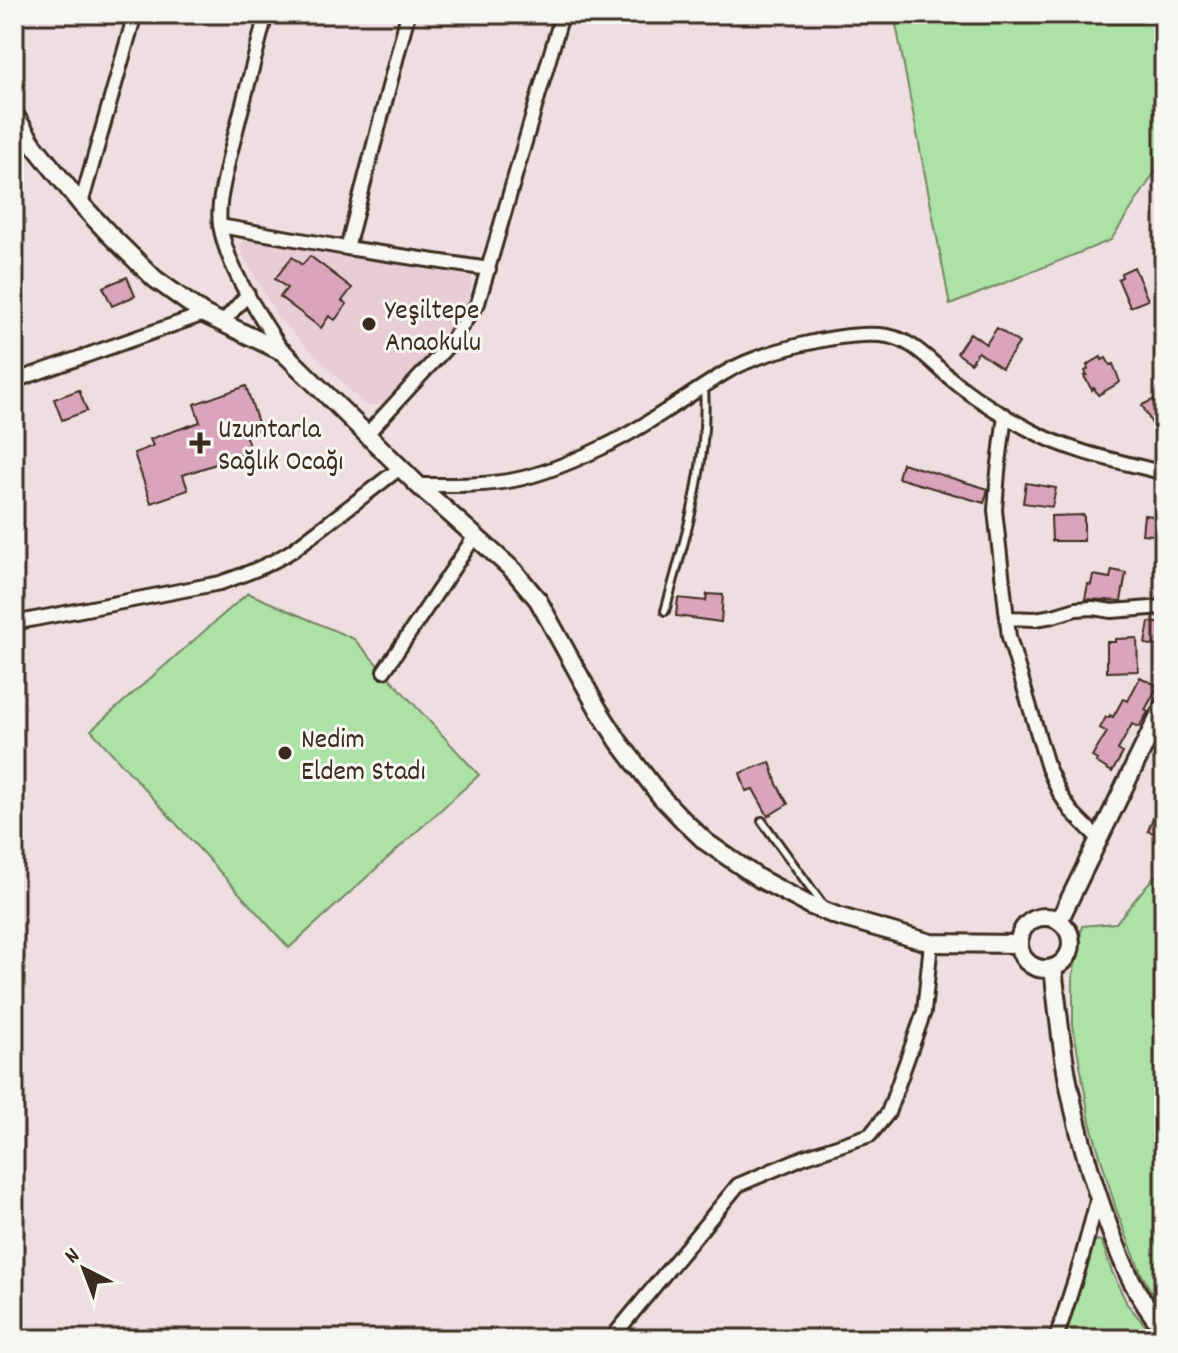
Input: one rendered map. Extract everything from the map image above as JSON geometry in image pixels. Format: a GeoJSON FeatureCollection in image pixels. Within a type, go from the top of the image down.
{"type":"FeatureCollection","features":[{"type":"Feature","properties":{"kind":"street"},"geometry":{"type":"LineString","coordinates":[[81,204],[135,14]]}},
{"type":"Feature","properties":{"kind":"street"},"geometry":{"type":"LineString","coordinates":[[266,14],[238,120],[219,211],[220,226],[231,261],[283,352],[400,468],[529,588],[619,742],[645,777],[706,842],[760,879],[809,905],[869,927],[931,943],[1019,944]]}},
{"type":"Feature","properties":{"kind":"street"},"geometry":{"type":"LineString","coordinates":[[347,248],[408,14]]}},
{"type":"Feature","properties":{"kind":"street"},"geometry":{"type":"LineString","coordinates":[[367,434],[415,384],[459,332],[478,303],[560,14]]}},
{"type":"Feature","properties":{"kind":"street"},"geometry":{"type":"LineString","coordinates":[[14,114],[33,144],[81,204],[155,279],[204,314],[283,352]]}},
{"type":"Feature","properties":{"kind":"street"},"geometry":{"type":"LineString","coordinates":[[220,226],[489,269]]}},
{"type":"Feature","properties":{"kind":"street"},"geometry":{"type":"LineString","coordinates":[[222,323],[248,294]]}},
{"type":"Feature","properties":{"kind":"street"},"geometry":{"type":"LineString","coordinates":[[14,381],[204,314]]}},
{"type":"Feature","properties":{"kind":"street"},"geometry":{"type":"LineString","coordinates":[[418,485],[471,485],[514,480],[545,472],[636,430],[742,364],[816,341],[880,335],[897,338],[913,346],[958,385],[1032,431],[1094,455],[1164,473]]}},
{"type":"Feature","properties":{"kind":"street"},"geometry":{"type":"LineString","coordinates":[[1005,415],[995,510],[1009,637],[1048,768],[1071,811],[1099,839]]}},
{"type":"Feature","properties":{"kind":"street"},"geometry":{"type":"LineString","coordinates":[[14,623],[220,583],[252,572],[293,550],[400,468]]}},
{"type":"Feature","properties":{"kind":"street"},"geometry":{"type":"LineString","coordinates":[[384,671],[475,536]]}},
{"type":"Feature","properties":{"kind":"street"},"geometry":{"type":"LineString","coordinates":[[1007,618],[1035,619],[1076,609],[1112,611],[1164,607]]}},
{"type":"Feature","properties":{"kind":"street"},"geometry":{"type":"LineString","coordinates":[[1059,921],[1164,705]]}},
{"type":"Feature","properties":{"kind":"street"},"geometry":{"type":"LineString","coordinates":[[1040,918],[1059,921],[1069,933],[1071,941],[1067,958],[1045,970],[1030,965],[1024,959],[1019,944],[1025,927],[1040,918]]}},
{"type":"Feature","properties":{"kind":"street"},"geometry":{"type":"LineString","coordinates":[[611,1339],[738,1185],[804,1157],[870,1135],[888,1113],[924,1012],[931,943]]}},
{"type":"Feature","properties":{"kind":"street"},"geometry":{"type":"LineString","coordinates":[[1053,968],[1070,1091],[1098,1197],[1131,1280],[1145,1307],[1164,1330]]}},
{"type":"Feature","properties":{"kind":"street"},"geometry":{"type":"LineString","coordinates":[[1056,1339],[1098,1197]]}},
{"type":"Feature","properties":{"kind":"lane"},"geometry":{"type":"LineString","coordinates":[[665,611],[696,489],[706,410],[704,387]]}},
{"type":"Feature","properties":{"kind":"lane"},"geometry":{"type":"LineString","coordinates":[[762,821],[828,913]]}},
{"type":"Feature","properties":{"kind":"shaded area","name":"Yeşiltepe Anaokulu"},"geometry":{"type":"Polygon","coordinates":[[[245,237],[472,277],[471,291],[450,331],[416,370],[384,404],[365,406],[278,318],[242,254],[239,246],[245,237]]]}},
{"type":"Feature","properties":{"kind":"green space"},"geometry":{"type":"Polygon","coordinates":[[[894,14],[1164,14],[1164,158],[1111,240],[950,305],[894,14]]]}},
{"type":"Feature","properties":{"kind":"green space","name":"Nedim Eldem Stadı"},"geometry":{"type":"Polygon","coordinates":[[[248,593],[354,639],[479,775],[289,948],[91,730],[248,593]]]}},
{"type":"Feature","properties":{"kind":"green space"},"geometry":{"type":"Polygon","coordinates":[[[1164,864],[1164,1312],[1141,1273],[1116,1209],[1090,1122],[1073,1025],[1073,976],[1082,926],[1116,923],[1164,864]]]}},
{"type":"Feature","properties":{"kind":"green space"},"geometry":{"type":"Polygon","coordinates":[[[1093,1242],[1102,1242],[1127,1304],[1157,1339],[1063,1339],[1093,1242]]]}},
{"type":"Feature","properties":{"kind":"building"},"geometry":{"type":"Polygon","coordinates":[[[310,256],[352,288],[342,301],[347,304],[335,320],[329,316],[321,328],[280,297],[287,288],[275,279],[292,257],[302,265],[310,256]]]}},
{"type":"Feature","properties":{"kind":"building"},"geometry":{"type":"Polygon","coordinates":[[[1134,267],[1148,300],[1130,307],[1118,279],[1122,277],[1121,273],[1134,267]]]}},
{"type":"Feature","properties":{"kind":"building"},"geometry":{"type":"Polygon","coordinates":[[[127,277],[135,296],[112,306],[103,287],[127,277]]]}},
{"type":"Feature","properties":{"kind":"building"},"geometry":{"type":"Polygon","coordinates":[[[997,328],[1019,343],[1002,368],[978,352],[971,363],[957,353],[970,333],[986,344],[997,328]]]}},
{"type":"Feature","properties":{"kind":"building"},"geometry":{"type":"Polygon","coordinates":[[[1101,357],[1113,364],[1120,382],[1098,395],[1084,376],[1087,375],[1087,365],[1101,357]]]}},
{"type":"Feature","properties":{"kind":"building","name":"Uzuntarla Sağlık Ocağı"},"geometry":{"type":"Polygon","coordinates":[[[246,386],[260,429],[245,434],[251,452],[183,475],[188,490],[151,503],[134,453],[153,446],[150,439],[200,422],[194,404],[246,386]]]}},
{"type":"Feature","properties":{"kind":"building"},"geometry":{"type":"Polygon","coordinates":[[[79,390],[87,411],[62,420],[54,399],[79,390]]]}},
{"type":"Feature","properties":{"kind":"building"},"geometry":{"type":"Polygon","coordinates":[[[1161,396],[1164,420],[1153,426],[1142,405],[1161,396]]]}},
{"type":"Feature","properties":{"kind":"building"},"geometry":{"type":"Polygon","coordinates":[[[902,463],[988,489],[984,503],[898,478],[902,463]]]}},
{"type":"Feature","properties":{"kind":"building"},"geometry":{"type":"Polygon","coordinates":[[[1026,483],[1056,488],[1052,507],[1023,503],[1026,483]]]}},
{"type":"Feature","properties":{"kind":"building"},"geometry":{"type":"Polygon","coordinates":[[[1084,515],[1084,541],[1052,541],[1051,516],[1084,515]]]}},
{"type":"Feature","properties":{"kind":"building"},"geometry":{"type":"Polygon","coordinates":[[[1144,515],[1164,517],[1164,536],[1142,534],[1144,515]]]}},
{"type":"Feature","properties":{"kind":"building"},"geometry":{"type":"Polygon","coordinates":[[[1112,570],[1126,573],[1121,601],[1085,599],[1093,575],[1110,578],[1112,570]]]}},
{"type":"Feature","properties":{"kind":"building"},"geometry":{"type":"Polygon","coordinates":[[[707,594],[723,595],[721,622],[676,616],[678,598],[706,601],[707,594]]]}},
{"type":"Feature","properties":{"kind":"building"},"geometry":{"type":"Polygon","coordinates":[[[1149,622],[1164,624],[1164,647],[1145,644],[1149,622]]]}},
{"type":"Feature","properties":{"kind":"building"},"geometry":{"type":"Polygon","coordinates":[[[1137,638],[1138,671],[1107,672],[1107,642],[1137,638]]]}},
{"type":"Feature","properties":{"kind":"building"},"geometry":{"type":"Polygon","coordinates":[[[1140,677],[1158,686],[1139,727],[1132,724],[1118,750],[1123,753],[1112,772],[1092,757],[1107,732],[1100,728],[1106,717],[1113,717],[1123,699],[1128,701],[1140,677]]]}},
{"type":"Feature","properties":{"kind":"building"},"geometry":{"type":"Polygon","coordinates":[[[770,762],[788,804],[768,816],[753,789],[746,791],[740,773],[770,762]]]}},
{"type":"Feature","properties":{"kind":"building"},"geometry":{"type":"Polygon","coordinates":[[[1164,792],[1164,837],[1148,831],[1164,792]]]}},
{"type":"Feature","properties":{"kind":"place","name":"Yeşiltepe Anaokulu"},"geometry":{"type":"Point","coordinates":[369,324]}},
{"type":"Feature","properties":{"kind":"place","name":"Uzuntarla Sağlık Ocağı"},"geometry":{"type":"Point","coordinates":[200,443]}},
{"type":"Feature","properties":{"kind":"place","name":"Nedim Eldem Stadı"},"geometry":{"type":"Point","coordinates":[285,753]}}]}
